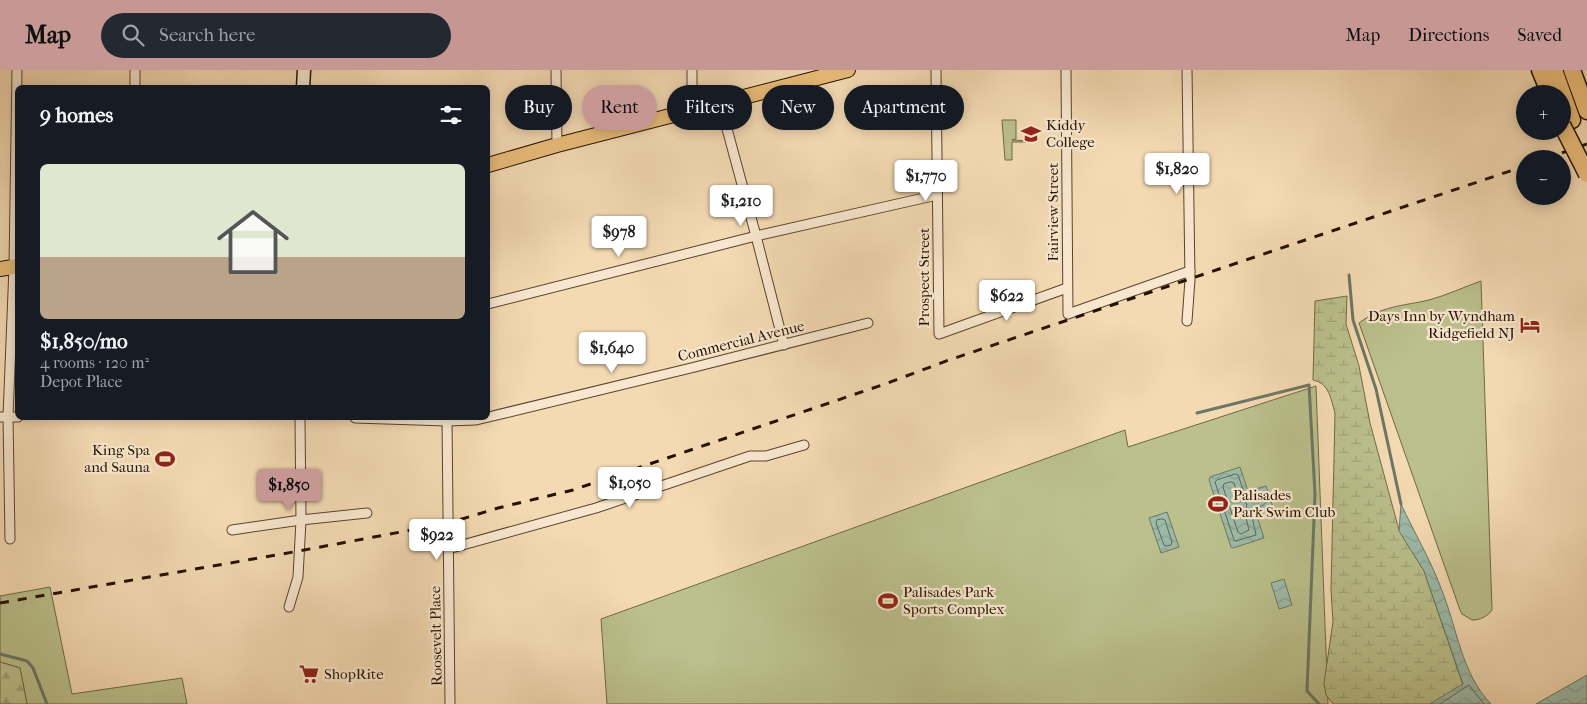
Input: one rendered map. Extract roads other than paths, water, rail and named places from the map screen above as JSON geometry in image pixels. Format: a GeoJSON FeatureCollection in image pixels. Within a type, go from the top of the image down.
{"type":"FeatureCollection","features":[{"type":"Feature","properties":{"kind":"highway"},"geometry":{"type":"LineString","coordinates":[[1540,70],[1546,85]]}},
{"type":"Feature","properties":{"kind":"highway"},"geometry":{"type":"LineString","coordinates":[[1554,70],[1558,85]]}},
{"type":"Feature","properties":{"kind":"highway"},"geometry":{"type":"LineString","coordinates":[[1572,70],[1587,111]]}},
{"type":"Feature","properties":{"kind":"highway"},"geometry":{"type":"LineString","coordinates":[[1584,70],[1587,81]]}},
{"type":"Feature","properties":{"kind":"highway"},"geometry":{"type":"LineString","coordinates":[[1571,133],[1587,172]]}},
{"type":"Feature","properties":{"kind":"main road"},"geometry":{"type":"LineString","coordinates":[[303,85],[304,70]]}},
{"type":"Feature","properties":{"kind":"main road"},"geometry":{"type":"LineString","coordinates":[[752,94],[848,70]]}},
{"type":"Feature","properties":{"kind":"main road"},"geometry":{"type":"LineString","coordinates":[[490,164],[557,145],[667,117]]}},
{"type":"Feature","properties":{"kind":"street"},"geometry":{"type":"LineString","coordinates":[[16,85],[17,70]]}},
{"type":"Feature","properties":{"kind":"street"},"geometry":{"type":"LineString","coordinates":[[135,70],[135,85]]}},
{"type":"Feature","properties":{"kind":"street"},"geometry":{"type":"LineString","coordinates":[[556,70],[557,145]]}},
{"type":"Feature","properties":{"kind":"street"},"geometry":{"type":"LineString","coordinates":[[692,70],[692,85]]}},
{"type":"Feature","properties":{"kind":"street","name":"Prospect Street"},"geometry":{"type":"LineString","coordinates":[[936,70],[938,334],[1067,288]]}},
{"type":"Feature","properties":{"kind":"street","name":"Fairview Street"},"geometry":{"type":"LineString","coordinates":[[1066,70],[1068,314],[1190,271]]}},
{"type":"Feature","properties":{"kind":"street"},"geometry":{"type":"LineString","coordinates":[[1187,70],[1190,271],[1187,321]]}},
{"type":"Feature","properties":{"kind":"street"},"geometry":{"type":"LineString","coordinates":[[10,539],[10,267],[15,126]]}},
{"type":"Feature","properties":{"kind":"street"},"geometry":{"type":"LineString","coordinates":[[727,130],[784,344]]}},
{"type":"Feature","properties":{"kind":"street"},"geometry":{"type":"LineString","coordinates":[[490,303],[756,236],[937,195]]}},
{"type":"Feature","properties":{"kind":"street","name":"Commercial Avenue"},"geometry":{"type":"LineString","coordinates":[[490,417],[868,323]]}},
{"type":"Feature","properties":{"kind":"street"},"geometry":{"type":"LineString","coordinates":[[289,607],[298,577],[301,520],[300,420]]}},
{"type":"Feature","properties":{"kind":"street","name":"Roosevelt Place"},"geometry":{"type":"LineString","coordinates":[[447,420],[450,704]]}},
{"type":"Feature","properties":{"kind":"street"},"geometry":{"type":"LineString","coordinates":[[448,549],[596,508],[750,456],[766,456],[804,445]]}},
{"type":"Feature","properties":{"kind":"street"},"geometry":{"type":"LineString","coordinates":[[232,530],[367,513]]}},
{"type":"Feature","properties":{"kind":"water"},"geometry":{"type":"Polygon","coordinates":[[[1240,467],[1248,491],[1266,486],[1273,507],[1256,513],[1264,538],[1233,548],[1231,547],[1209,480],[1210,477],[1240,467]]]}},
{"type":"Feature","properties":{"kind":"water"},"geometry":{"type":"Polygon","coordinates":[[[1401,504],[1437,577],[1466,664],[1481,692],[1491,704],[1430,704],[1463,684],[1424,571],[1399,531],[1401,504]]]}},
{"type":"Feature","properties":{"kind":"water"},"geometry":{"type":"Polygon","coordinates":[[[1167,512],[1179,547],[1161,553],[1149,518],[1167,512]]]}},
{"type":"Feature","properties":{"kind":"water"},"geometry":{"type":"Polygon","coordinates":[[[1284,579],[1292,605],[1279,609],[1271,583],[1284,579]]]}},
{"type":"Feature","properties":{"kind":"water"},"geometry":{"type":"Polygon","coordinates":[[[1587,675],[1587,704],[1536,704],[1587,675]]]}},
{"type":"Feature","properties":{"kind":"waterway"},"geometry":{"type":"LineString","coordinates":[[1349,275],[1353,320],[1376,389],[1401,504]]}},
{"type":"Feature","properties":{"kind":"waterway"},"geometry":{"type":"LineString","coordinates":[[1197,413],[1309,385],[1315,494],[1307,691],[1319,704]]}},
{"type":"Feature","properties":{"kind":"waterway"},"geometry":{"type":"LineString","coordinates":[[0,654],[27,661],[33,668],[47,704]]}},
{"type":"Feature","properties":{"kind":"railway"},"geometry":{"type":"LineString","coordinates":[[1570,150],[1587,144]]}},
{"type":"Feature","properties":{"kind":"railway"},"geometry":{"type":"LineString","coordinates":[[0,603],[449,523],[498,508],[573,490],[885,384],[949,360],[1516,169]]}},
{"type":"Feature","properties":{"kind":"place","name":"Kiddy College"},"geometry":{"type":"Point","coordinates":[1031,134]}},
{"type":"Feature","properties":{"kind":"place","name":"Days Inn by Wyndham Ridgefield NJ"},"geometry":{"type":"Point","coordinates":[1530,325]}},
{"type":"Feature","properties":{"kind":"place","name":"King Spa and Sauna"},"geometry":{"type":"Point","coordinates":[165,459]}},
{"type":"Feature","properties":{"kind":"place","name":"Palisades Park Swim Club"},"geometry":{"type":"Point","coordinates":[1218,504]}},
{"type":"Feature","properties":{"kind":"place","name":"Palisades Park Sports Complex"},"geometry":{"type":"Point","coordinates":[888,601]}},
{"type":"Feature","properties":{"kind":"place","name":"ShopRite"},"geometry":{"type":"Point","coordinates":[309,674]}}]}
